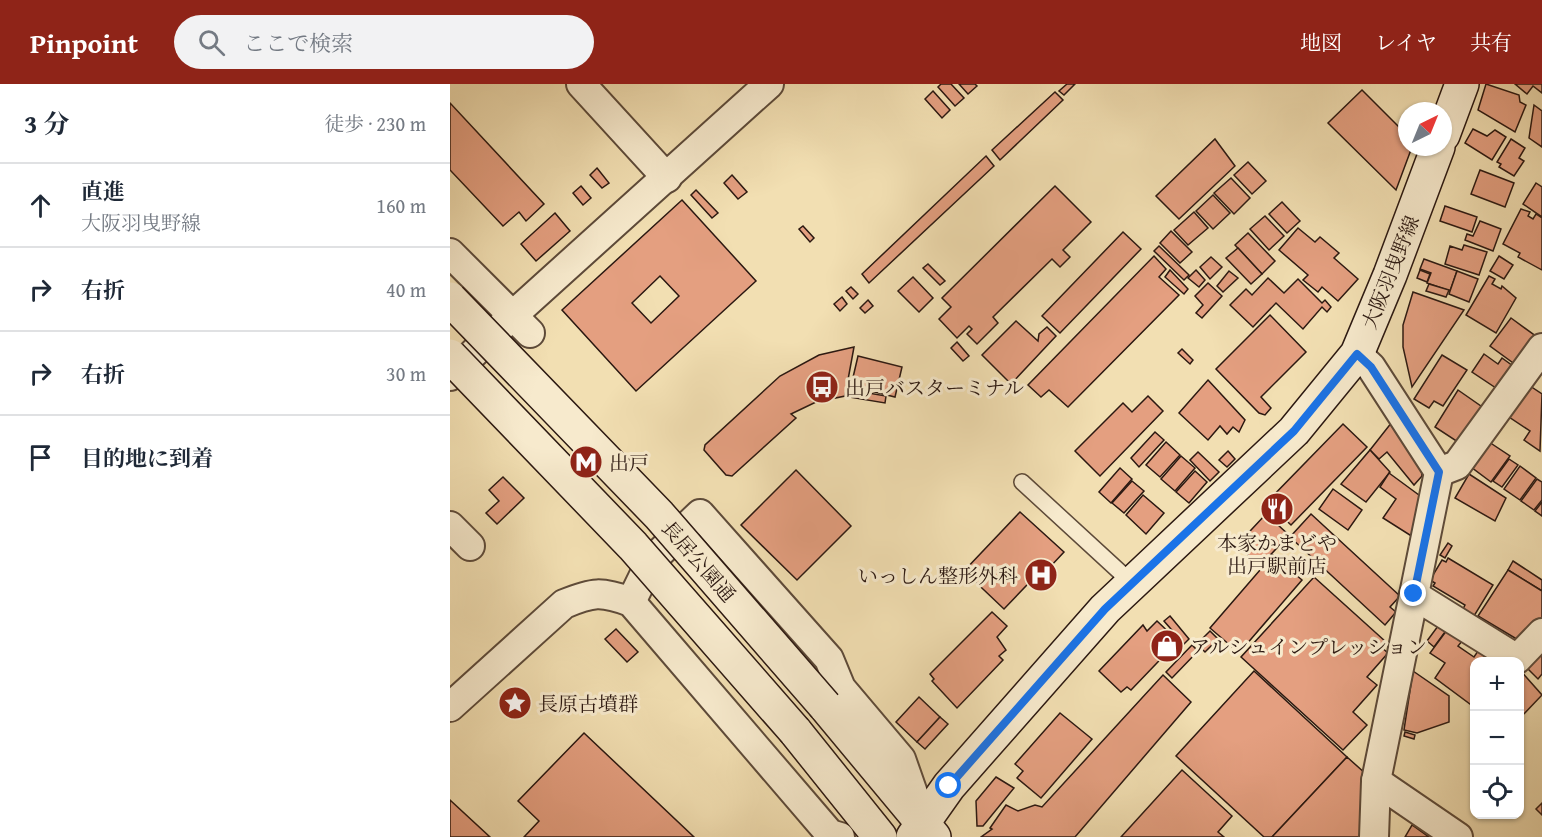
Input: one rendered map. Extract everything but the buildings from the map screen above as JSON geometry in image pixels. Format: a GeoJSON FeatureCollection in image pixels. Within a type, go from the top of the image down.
{"type":"FeatureCollection","features":[{"type":"Feature","properties":{"kind":"main road"},"geometry":{"type":"LineString","coordinates":[[1452,111],[1462,84]]}},
{"type":"Feature","properties":{"kind":"main road","name":"大阪羽曳野線"},"geometry":{"type":"LineString","coordinates":[[924,833],[949,786],[1105,609],[1294,431],[1357,354],[1390,275],[1435,156]]}},
{"type":"Feature","properties":{"kind":"main road","name":"長居公園通"},"geometry":{"type":"LineString","coordinates":[[450,299],[659,515],[825,706],[924,833]]}},
{"type":"Feature","properties":{"kind":"main road","name":"長居公園通"},"geometry":{"type":"LineString","coordinates":[[450,356],[633,546],[795,731],[880,837]]}},
{"type":"Feature","properties":{"kind":"street"},"geometry":{"type":"LineString","coordinates":[[581,84],[667,178]]}},
{"type":"Feature","properties":{"kind":"street"},"geometry":{"type":"LineString","coordinates":[[450,375],[521,324],[667,178],[769,84]]}},
{"type":"Feature","properties":{"kind":"street"},"geometry":{"type":"LineString","coordinates":[[450,253],[521,324]]}},
{"type":"Feature","properties":{"kind":"street"},"geometry":{"type":"LineString","coordinates":[[1439,472],[1457,465],[1542,348]]}},
{"type":"Feature","properties":{"kind":"street"},"geometry":{"type":"LineString","coordinates":[[1357,354],[1371,367],[1439,472],[1376,782],[1374,837]]}},
{"type":"Feature","properties":{"kind":"street"},"geometry":{"type":"LineString","coordinates":[[630,603],[651,561],[700,514],[829,659],[840,688],[901,759],[924,833]]}},
{"type":"Feature","properties":{"kind":"street"},"geometry":{"type":"LineString","coordinates":[[450,526],[470,546]]}},
{"type":"Feature","properties":{"kind":"street"},"geometry":{"type":"LineString","coordinates":[[450,707],[564,604],[599,593],[630,603],[831,834],[840,837]]}},
{"type":"Feature","properties":{"kind":"street"},"geometry":{"type":"LineString","coordinates":[[1414,594],[1517,659],[1542,633]]}},
{"type":"Feature","properties":{"kind":"street"},"geometry":{"type":"LineString","coordinates":[[1376,782],[1458,837]]}},
{"type":"Feature","properties":{"kind":"lane"},"geometry":{"type":"LineString","coordinates":[[1022,482],[1133,584]]}},
{"type":"Feature","properties":{"kind":"place","name":"出戸バスターミナル"},"geometry":{"type":"Point","coordinates":[822,387]}},
{"type":"Feature","properties":{"kind":"place","name":"出戸"},"geometry":{"type":"Point","coordinates":[586,462]}},
{"type":"Feature","properties":{"kind":"place","name":"本家かまどや 出戸駅前店"},"geometry":{"type":"Point","coordinates":[1277,509]}},
{"type":"Feature","properties":{"kind":"place","name":"いっしん整形外科"},"geometry":{"type":"Point","coordinates":[1041,575]}},
{"type":"Feature","properties":{"kind":"place","name":"アルシュインプレッション"},"geometry":{"type":"Point","coordinates":[1167,646]}},
{"type":"Feature","properties":{"kind":"place","name":"長原古墳群"},"geometry":{"type":"Point","coordinates":[515,703]}},
{"type":"Feature","properties":{"kind":"route"},"geometry":{"type":"LineString","coordinates":[[949,786],[1105,609],[1294,431],[1357,354],[1371,367],[1439,472],[1414,594]]}}]}
